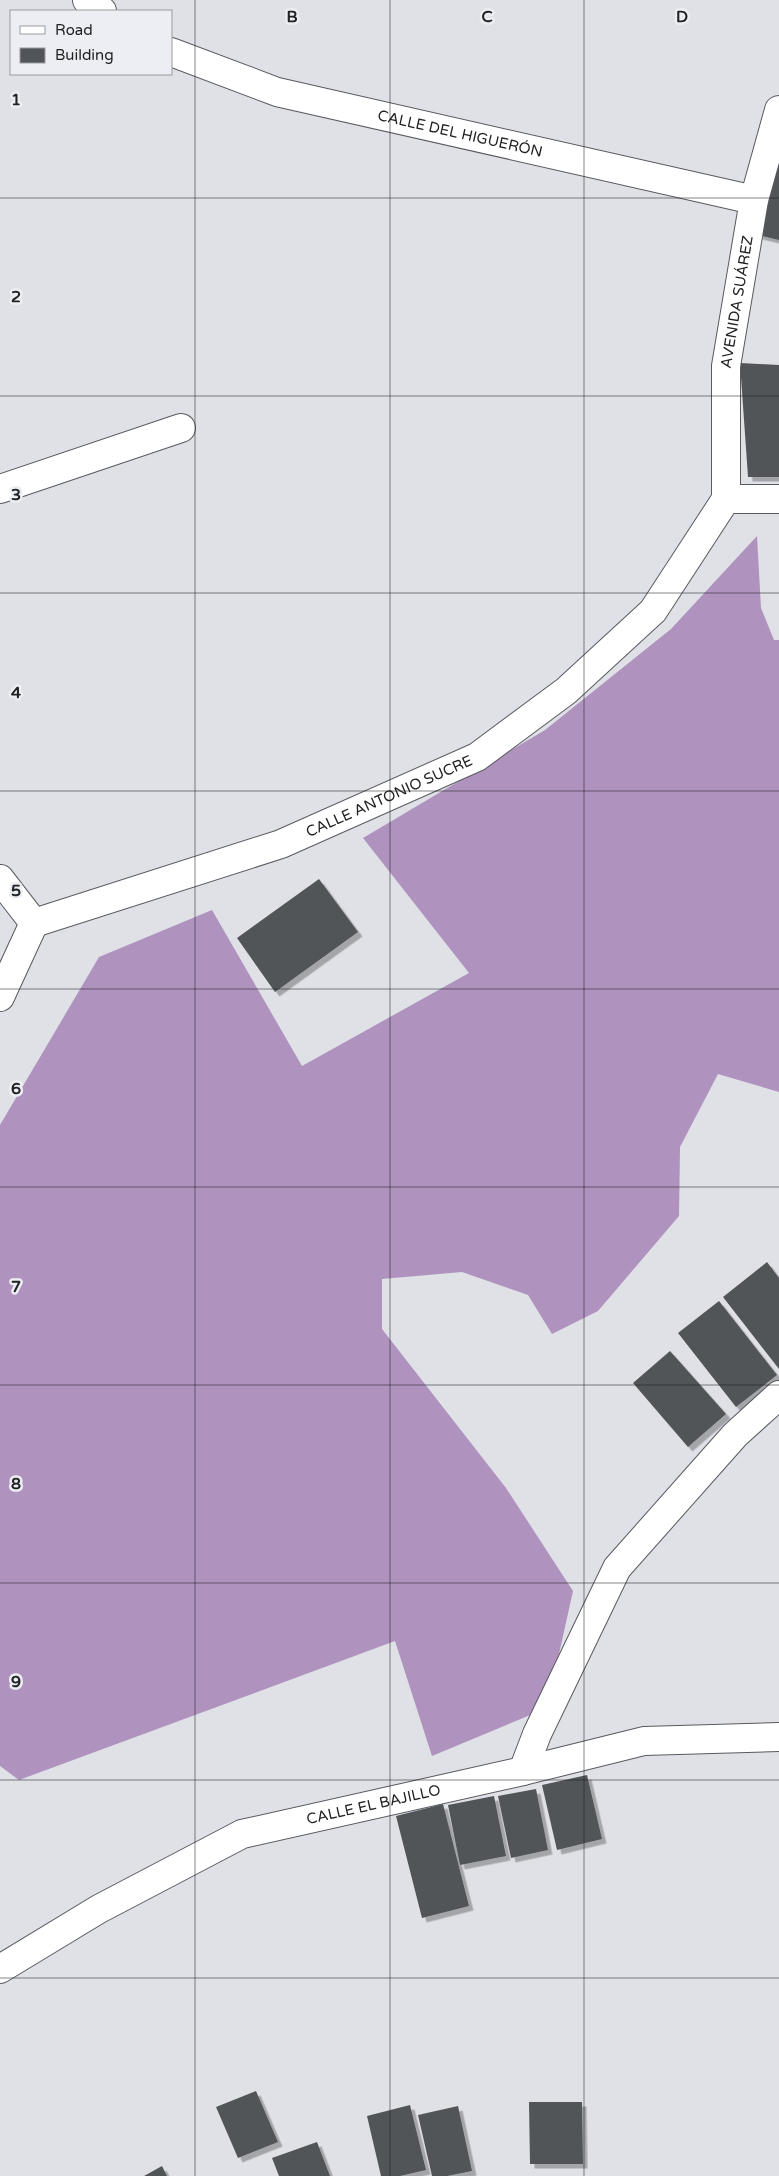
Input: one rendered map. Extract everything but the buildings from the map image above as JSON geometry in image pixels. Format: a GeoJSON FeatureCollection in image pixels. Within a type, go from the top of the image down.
{"type":"FeatureCollection","features":[{"type":"Feature","properties":{"kind":"street"},"geometry":{"type":"LineString","coordinates":[[87,0],[101,10]]}},
{"type":"Feature","properties":{"kind":"street","name":"CALLE DEL HIGUERÓN"},"geometry":{"type":"LineString","coordinates":[[172,52],[277,92],[754,200]]}},
{"type":"Feature","properties":{"kind":"street","name":"AVENIDA SUÁREZ"},"geometry":{"type":"LineString","coordinates":[[726,499],[726,366],[754,200],[779,110]]}},
{"type":"Feature","properties":{"kind":"street"},"geometry":{"type":"LineString","coordinates":[[0,489],[181,428]]}},
{"type":"Feature","properties":{"kind":"street"},"geometry":{"type":"LineString","coordinates":[[726,499],[779,499]]}},
{"type":"Feature","properties":{"kind":"street","name":"CALLE ANTONIO SUCRE"},"geometry":{"type":"LineString","coordinates":[[34,923],[281,844],[477,757],[566,691],[653,611],[726,499]]}},
{"type":"Feature","properties":{"kind":"street"},"geometry":{"type":"LineString","coordinates":[[0,879],[34,923],[0,997]]}},
{"type":"Feature","properties":{"kind":"street"},"geometry":{"type":"LineString","coordinates":[[523,1771],[537,1734],[618,1568],[735,1435],[779,1395]]}},
{"type":"Feature","properties":{"kind":"street","name":"CALLE EL BAJILLO"},"geometry":{"type":"LineString","coordinates":[[0,1969],[98,1910],[242,1834],[523,1771],[644,1740],[779,1737]]}},
{"type":"Feature","properties":{"kind":"shaded area"},"geometry":{"type":"Polygon","coordinates":[[[757,536],[761,608],[774,640],[779,640],[779,1092],[718,1074],[680,1147],[679,1216],[598,1311],[552,1334],[528,1295],[462,1272],[382,1279],[382,1329],[506,1488],[573,1591],[547,1708],[432,1756],[395,1641],[19,1780],[0,1766],[0,1125],[99,957],[212,910],[302,1066],[469,973],[363,838],[545,730],[671,629],[757,536]]]}}]}
